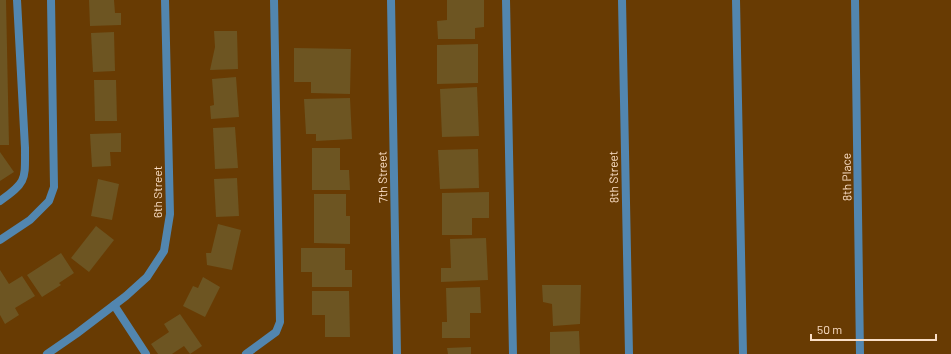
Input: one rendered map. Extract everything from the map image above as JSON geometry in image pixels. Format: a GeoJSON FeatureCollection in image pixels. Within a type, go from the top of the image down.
{"type":"FeatureCollection","features":[{"type":"Feature","properties":{"kind":"street"},"geometry":{"type":"LineString","coordinates":[[0,201],[14,191],[23,181],[25,172],[17,0]]}},
{"type":"Feature","properties":{"kind":"street"},"geometry":{"type":"LineString","coordinates":[[0,240],[30,220],[49,201],[54,187],[51,0]]}},
{"type":"Feature","properties":{"kind":"street","name":"6th Street"},"geometry":{"type":"LineString","coordinates":[[47,354],[114,305],[147,277],[164,252],[170,214],[165,0]]}},
{"type":"Feature","properties":{"kind":"street"},"geometry":{"type":"LineString","coordinates":[[246,354],[276,332],[280,322],[274,0]]}},
{"type":"Feature","properties":{"kind":"street","name":"7th Street"},"geometry":{"type":"LineString","coordinates":[[391,0],[397,354]]}},
{"type":"Feature","properties":{"kind":"street"},"geometry":{"type":"LineString","coordinates":[[506,0],[513,354]]}},
{"type":"Feature","properties":{"kind":"street","name":"8th Street"},"geometry":{"type":"LineString","coordinates":[[622,0],[629,354]]}},
{"type":"Feature","properties":{"kind":"street"},"geometry":{"type":"LineString","coordinates":[[736,0],[743,354]]}},
{"type":"Feature","properties":{"kind":"street","name":"8th Place"},"geometry":{"type":"LineString","coordinates":[[855,0],[860,354]]}},
{"type":"Feature","properties":{"kind":"street"},"geometry":{"type":"LineString","coordinates":[[114,305],[146,354]]}},
{"type":"Feature","properties":{"kind":"building"},"geometry":{"type":"Polygon","coordinates":[[[0,0],[6,0],[9,145],[0,145],[0,0]]]}},
{"type":"Feature","properties":{"kind":"building"},"geometry":{"type":"Polygon","coordinates":[[[89,0],[114,0],[115,13],[121,13],[121,25],[90,26],[89,0]]]}},
{"type":"Feature","properties":{"kind":"building"},"geometry":{"type":"Polygon","coordinates":[[[447,0],[484,0],[484,27],[475,28],[475,39],[438,39],[437,21],[447,20],[447,0]]]}},
{"type":"Feature","properties":{"kind":"building"},"geometry":{"type":"Polygon","coordinates":[[[214,31],[237,31],[238,69],[210,70],[215,47],[214,31]]]}},
{"type":"Feature","properties":{"kind":"building"},"geometry":{"type":"Polygon","coordinates":[[[114,32],[115,71],[93,72],[91,33],[114,32]]]}},
{"type":"Feature","properties":{"kind":"building"},"geometry":{"type":"Polygon","coordinates":[[[478,44],[478,83],[437,84],[437,45],[478,44]]]}},
{"type":"Feature","properties":{"kind":"building"},"geometry":{"type":"Polygon","coordinates":[[[294,48],[351,49],[350,94],[311,93],[311,82],[294,82],[294,48]]]}},
{"type":"Feature","properties":{"kind":"building"},"geometry":{"type":"Polygon","coordinates":[[[236,77],[239,117],[211,119],[210,106],[214,105],[212,79],[236,77]]]}},
{"type":"Feature","properties":{"kind":"building"},"geometry":{"type":"Polygon","coordinates":[[[94,80],[116,80],[117,121],[95,121],[94,80]]]}},
{"type":"Feature","properties":{"kind":"building"},"geometry":{"type":"Polygon","coordinates":[[[477,87],[479,136],[442,137],[440,89],[477,87]]]}},
{"type":"Feature","properties":{"kind":"building"},"geometry":{"type":"Polygon","coordinates":[[[350,98],[352,139],[316,141],[316,134],[306,134],[304,99],[350,98]]]}},
{"type":"Feature","properties":{"kind":"building"},"geometry":{"type":"Polygon","coordinates":[[[235,127],[238,168],[215,169],[213,128],[235,127]]]}},
{"type":"Feature","properties":{"kind":"building"},"geometry":{"type":"Polygon","coordinates":[[[121,133],[121,152],[110,152],[111,166],[92,167],[90,134],[121,133]]]}},
{"type":"Feature","properties":{"kind":"building"},"geometry":{"type":"Polygon","coordinates":[[[312,148],[340,148],[340,170],[349,170],[350,190],[312,190],[312,148]]]}},
{"type":"Feature","properties":{"kind":"building"},"geometry":{"type":"Polygon","coordinates":[[[478,149],[479,188],[440,189],[438,150],[478,149]]]}},
{"type":"Feature","properties":{"kind":"building"},"geometry":{"type":"Polygon","coordinates":[[[0,152],[14,172],[0,181],[0,152]]]}},
{"type":"Feature","properties":{"kind":"building"},"geometry":{"type":"Polygon","coordinates":[[[237,178],[239,216],[216,217],[214,179],[237,178]]]}},
{"type":"Feature","properties":{"kind":"building"},"geometry":{"type":"Polygon","coordinates":[[[98,179],[119,184],[112,220],[91,216],[98,179]]]}},
{"type":"Feature","properties":{"kind":"building"},"geometry":{"type":"Polygon","coordinates":[[[489,192],[489,218],[472,218],[472,235],[442,235],[442,193],[489,192]]]}},
{"type":"Feature","properties":{"kind":"building"},"geometry":{"type":"Polygon","coordinates":[[[314,194],[346,194],[346,216],[350,216],[350,244],[314,243],[314,194]]]}},
{"type":"Feature","properties":{"kind":"building"},"geometry":{"type":"Polygon","coordinates":[[[218,224],[241,230],[232,270],[207,265],[206,253],[211,253],[218,224]]]}},
{"type":"Feature","properties":{"kind":"building"},"geometry":{"type":"Polygon","coordinates":[[[96,226],[114,240],[89,272],[71,258],[96,226]]]}},
{"type":"Feature","properties":{"kind":"building"},"geometry":{"type":"Polygon","coordinates":[[[486,238],[488,280],[441,282],[441,268],[451,268],[450,239],[486,238]]]}},
{"type":"Feature","properties":{"kind":"building"},"geometry":{"type":"Polygon","coordinates":[[[301,248],[345,248],[345,270],[352,270],[352,287],[312,287],[312,272],[301,272],[301,248]]]}},
{"type":"Feature","properties":{"kind":"building"},"geometry":{"type":"Polygon","coordinates":[[[61,253],[74,273],[59,283],[61,285],[42,297],[27,275],[61,253]]]}},
{"type":"Feature","properties":{"kind":"building"},"geometry":{"type":"Polygon","coordinates":[[[0,270],[9,284],[22,276],[35,296],[15,308],[19,315],[5,324],[0,315],[0,270]]]}},
{"type":"Feature","properties":{"kind":"building"},"geometry":{"type":"Polygon","coordinates":[[[203,277],[220,287],[205,317],[183,306],[193,286],[198,288],[203,277]]]}},
{"type":"Feature","properties":{"kind":"building"},"geometry":{"type":"Polygon","coordinates":[[[542,285],[581,285],[580,324],[553,326],[552,304],[543,302],[542,285]]]}},
{"type":"Feature","properties":{"kind":"building"},"geometry":{"type":"Polygon","coordinates":[[[480,287],[481,313],[470,313],[470,338],[442,338],[442,322],[447,322],[446,288],[480,287]]]}},
{"type":"Feature","properties":{"kind":"building"},"geometry":{"type":"Polygon","coordinates":[[[312,291],[349,291],[350,337],[325,337],[325,315],[312,315],[312,291]]]}},
{"type":"Feature","properties":{"kind":"building"},"geometry":{"type":"Polygon","coordinates":[[[180,314],[202,346],[190,354],[184,346],[172,354],[158,354],[151,344],[169,332],[164,324],[180,314]]]}},
{"type":"Feature","properties":{"kind":"building"},"geometry":{"type":"Polygon","coordinates":[[[579,331],[580,354],[550,354],[550,332],[579,331]]]}},
{"type":"Feature","properties":{"kind":"building"},"geometry":{"type":"Polygon","coordinates":[[[471,347],[471,354],[448,354],[447,348],[471,347]]]}}]}
